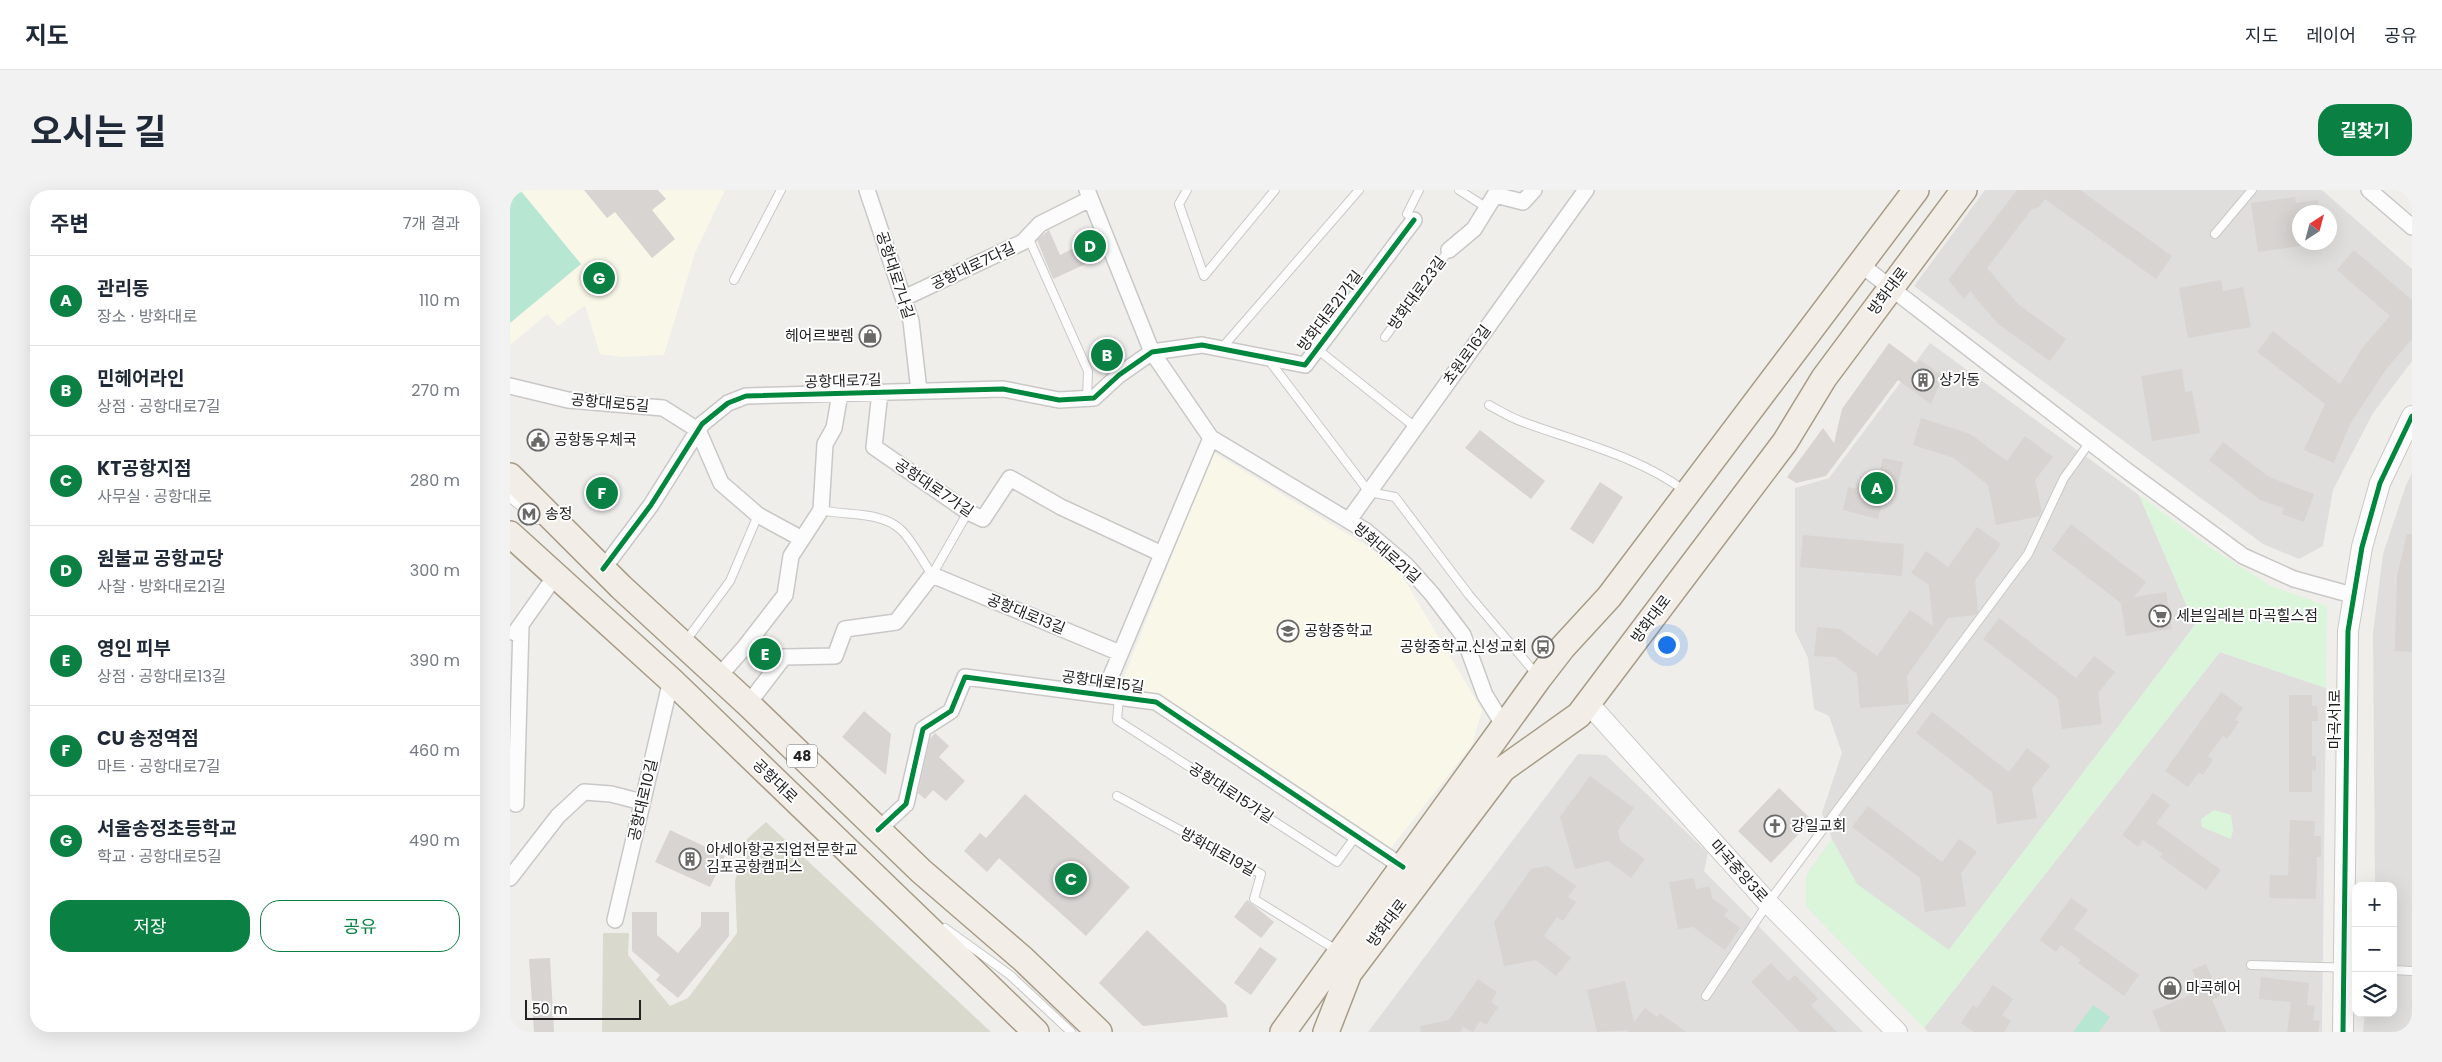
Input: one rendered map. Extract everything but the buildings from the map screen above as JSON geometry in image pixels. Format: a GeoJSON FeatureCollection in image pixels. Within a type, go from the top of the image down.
{"type":"FeatureCollection","features":[{"type":"Feature","properties":{"kind":"main road","name":"방화대로"},"geometry":{"type":"LineString","coordinates":[[1283,1032],[1539,678],[1563,647],[1609,597],[1686,492],[1916,190]]}},
{"type":"Feature","properties":{"kind":"main road","name":"방화대로"},"geometry":{"type":"LineString","coordinates":[[1326,1032],[1349,973],[1504,769],[1568,725],[1588,703],[1785,442],[1824,378],[1964,190]]}},
{"type":"Feature","properties":{"kind":"main road","name":"48"},"geometry":{"type":"LineString","coordinates":[[510,476],[603,569],[748,704],[921,872],[1023,959],[1099,1032]]}},
{"type":"Feature","properties":{"kind":"main road","name":"공항대로"},"geometry":{"type":"LineString","coordinates":[[510,534],[671,680],[1036,1032]]}},
{"type":"Feature","properties":{"kind":"street","name":"공항대로7나길"},"geometry":{"type":"LineString","coordinates":[[867,190],[911,321],[919,391]]}},
{"type":"Feature","properties":{"kind":"street"},"geometry":{"type":"LineString","coordinates":[[1449,250],[1474,229],[1495,195],[1523,202],[1534,190]]}},
{"type":"Feature","properties":{"kind":"street","name":"초원로16길"},"geometry":{"type":"LineString","coordinates":[[1349,520],[1586,190]]}},
{"type":"Feature","properties":{"kind":"street"},"geometry":{"type":"LineString","coordinates":[[2369,190],[2412,227]]}},
{"type":"Feature","properties":{"kind":"street","name":"공항대로7다길"},"geometry":{"type":"LineString","coordinates":[[904,298],[1023,242],[1040,224],[1088,194]]}},
{"type":"Feature","properties":{"kind":"street","name":"방화대로21길"},"geometry":{"type":"LineString","coordinates":[[1088,194],[1152,352],[1211,438],[1366,531],[1406,565],[1432,594],[1463,635],[1485,695],[1504,726]]}},
{"type":"Feature","properties":{"kind":"street","name":"방화대로21가길"},"geometry":{"type":"LineString","coordinates":[[1152,352],[1202,345],[1305,365],[1410,217]]}},
{"type":"Feature","properties":{"kind":"street"},"geometry":{"type":"LineString","coordinates":[[1860,264],[2090,442],[2243,556],[2294,579],[2352,595]]}},
{"type":"Feature","properties":{"kind":"street","name":"공항대로7길"},"geometry":{"type":"LineString","coordinates":[[603,569],[651,505],[702,424],[728,403],[746,396],[1004,389],[1060,400],[1094,398],[1119,375],[1152,352]]}},
{"type":"Feature","properties":{"kind":"street","name":"공항대로5길"},"geometry":{"type":"LineString","coordinates":[[510,386],[568,400],[663,408],[698,430]]}},
{"type":"Feature","properties":{"kind":"street","name":"공항대로7가길"},"geometry":{"type":"LineString","coordinates":[[880,392],[874,447],[968,512],[983,519],[1010,478],[1062,507],[1162,554]]}},
{"type":"Feature","properties":{"kind":"street"},"geometry":{"type":"LineString","coordinates":[[718,676],[744,648],[785,595],[791,556],[821,510],[825,444],[834,428],[840,394]]}},
{"type":"Feature","properties":{"kind":"street","name":"마곡서1로"},"geometry":{"type":"LineString","coordinates":[[2343,1032],[2351,968],[2348,631],[2352,595],[2362,547],[2380,483],[2412,416]]}},
{"type":"Feature","properties":{"kind":"street"},"geometry":{"type":"LineString","coordinates":[[698,430],[720,483],[758,515],[802,540]]}},
{"type":"Feature","properties":{"kind":"street"},"geometry":{"type":"LineString","coordinates":[[1103,695],[1211,438]]}},
{"type":"Feature","properties":{"kind":"street"},"geometry":{"type":"LineString","coordinates":[[510,640],[556,575]]}},
{"type":"Feature","properties":{"kind":"street"},"geometry":{"type":"LineString","coordinates":[[748,704],[784,656],[835,656],[845,629],[896,622],[932,575]]}},
{"type":"Feature","properties":{"kind":"street","name":"공항대로13길"},"geometry":{"type":"LineString","coordinates":[[932,575],[1120,653]]}},
{"type":"Feature","properties":{"kind":"street"},"geometry":{"type":"LineString","coordinates":[[516,804],[521,625]]}},
{"type":"Feature","properties":{"kind":"street","name":"공항대로15길"},"geometry":{"type":"LineString","coordinates":[[878,830],[906,804],[923,729],[950,711],[965,677],[1156,702],[1403,867]]}},
{"type":"Feature","properties":{"kind":"street","name":"공항대로10길"},"geometry":{"type":"LineString","coordinates":[[615,920],[671,680]]}},
{"type":"Feature","properties":{"kind":"street","name":"마곡중앙3로"},"geometry":{"type":"LineString","coordinates":[[1588,703],[1768,903],[1896,1032]]}},
{"type":"Feature","properties":{"kind":"street"},"geometry":{"type":"LineString","coordinates":[[510,878],[558,816],[584,792],[611,794],[642,802]]}},
{"type":"Feature","properties":{"kind":"lane"},"geometry":{"type":"LineString","coordinates":[[734,280],[781,190]]}},
{"type":"Feature","properties":{"kind":"lane"},"geometry":{"type":"LineString","coordinates":[[1187,190],[1179,204],[1204,276],[1274,190]]}},
{"type":"Feature","properties":{"kind":"lane"},"geometry":{"type":"LineString","coordinates":[[1221,349],[1360,190]]}},
{"type":"Feature","properties":{"kind":"lane"},"geometry":{"type":"LineString","coordinates":[[1410,217],[1419,190]]}},
{"type":"Feature","properties":{"kind":"lane"},"geometry":{"type":"LineString","coordinates":[[1460,190],[1486,208]]}},
{"type":"Feature","properties":{"kind":"lane"},"geometry":{"type":"LineString","coordinates":[[2215,234],[2252,190]]}},
{"type":"Feature","properties":{"kind":"lane"},"geometry":{"type":"LineString","coordinates":[[1028,237],[1088,371],[1087,398]]}},
{"type":"Feature","properties":{"kind":"lane","name":"방화대로23길"},"geometry":{"type":"LineString","coordinates":[[1385,337],[1449,250]]}},
{"type":"Feature","properties":{"kind":"lane","name":"방화대로21가길"},"geometry":{"type":"LineString","coordinates":[[1318,349],[1415,427]]}},
{"type":"Feature","properties":{"kind":"lane"},"geometry":{"type":"LineString","coordinates":[[1267,357],[1369,492],[1395,497],[1469,595],[1539,678]]}},
{"type":"Feature","properties":{"kind":"lane"},"geometry":{"type":"LineString","coordinates":[[1489,405],[1521,422],[1585,443],[1665,476],[1686,492]]}},
{"type":"Feature","properties":{"kind":"lane"},"geometry":{"type":"LineString","coordinates":[[1706,996],[1768,903],[2028,554],[2064,478],[2090,442]]}},
{"type":"Feature","properties":{"kind":"lane"},"geometry":{"type":"LineString","coordinates":[[510,498],[547,527]]}},
{"type":"Feature","properties":{"kind":"lane"},"geometry":{"type":"LineString","coordinates":[[821,510],[837,514],[875,517],[900,529],[932,575],[968,512]]}},
{"type":"Feature","properties":{"kind":"lane"},"geometry":{"type":"LineString","coordinates":[[684,644],[730,581],[758,515]]}},
{"type":"Feature","properties":{"kind":"lane"},"geometry":{"type":"LineString","coordinates":[[555,533],[621,586]]}},
{"type":"Feature","properties":{"kind":"lane","name":"공항대로15가길"},"geometry":{"type":"LineString","coordinates":[[1119,697],[1117,720],[1337,862],[1356,836]]}},
{"type":"Feature","properties":{"kind":"lane","name":"방화대로19길"},"geometry":{"type":"LineString","coordinates":[[1117,796],[1261,874],[1254,898],[1341,953]]}},
{"type":"Feature","properties":{"kind":"lane"},"geometry":{"type":"LineString","coordinates":[[884,885],[931,919]]}},
{"type":"Feature","properties":{"kind":"lane"},"geometry":{"type":"LineString","coordinates":[[939,924],[1010,975],[1071,1032]]}},
{"type":"Feature","properties":{"kind":"lane"},"geometry":{"type":"LineString","coordinates":[[2251,965],[2351,968]]}},
{"type":"Feature","properties":{"kind":"lane"},"geometry":{"type":"LineString","coordinates":[[2397,970],[2412,971]]}},
{"type":"Feature","properties":{"kind":"shaded area"},"geometry":{"type":"Polygon","coordinates":[[[510,190],[725,190],[695,253],[664,355],[622,357],[600,354],[585,305],[558,326],[547,314],[510,345],[510,190]]]}},
{"type":"Feature","properties":{"kind":"shaded area"},"geometry":{"type":"Polygon","coordinates":[[[1985,190],[2322,190],[2412,269],[2412,361],[2373,413],[2333,490],[2323,546],[2299,559],[2263,544],[1914,286],[1985,190]]]}},
{"type":"Feature","properties":{"kind":"shaded area"},"geometry":{"type":"Polygon","coordinates":[[[1930,343],[2139,495],[2195,625],[1905,1008],[1806,906],[1806,876],[1832,839],[1822,813],[1842,753],[1829,716],[1814,709],[1808,658],[1795,631],[1795,488],[1829,478],[1930,343]]]}},
{"type":"Feature","properties":{"kind":"shaded area","name":"공항중학교"},"geometry":{"type":"Polygon","coordinates":[[[1213,452],[1362,543],[1398,569],[1482,710],[1472,745],[1391,848],[1163,696],[1118,692],[1213,452]]]}},
{"type":"Feature","properties":{"kind":"shaded area"},"geometry":{"type":"Polygon","coordinates":[[[2412,473],[2412,1032],[2363,1032],[2365,1017],[2397,1017],[2397,882],[2375,882],[2373,633],[2383,554],[2406,485],[2412,473]]]}},
{"type":"Feature","properties":{"kind":"shaded area"},"geometry":{"type":"Polygon","coordinates":[[[2220,652],[2326,688],[2322,1032],[1928,1032],[1924,1028],[2220,652]]]}},
{"type":"Feature","properties":{"kind":"shaded area"},"geometry":{"type":"Polygon","coordinates":[[[1578,754],[1606,755],[1708,853],[1704,871],[1863,1032],[1368,1032],[1578,754]]]}},
{"type":"Feature","properties":{"kind":"shaded area"},"geometry":{"type":"Polygon","coordinates":[[[766,822],[991,1032],[602,1032],[603,933],[629,933],[628,955],[670,1006],[688,998],[737,933],[735,881],[747,839],[766,822]]]}},
{"type":"Feature","properties":{"kind":"green space"},"geometry":{"type":"Polygon","coordinates":[[[510,190],[520,190],[581,264],[510,323],[510,190]]]}},
{"type":"Feature","properties":{"kind":"green space"},"geometry":{"type":"Polygon","coordinates":[[[2139,495],[2211,548],[2271,586],[2327,606],[2326,688],[2220,652],[1924,1028],[1806,906],[1806,876],[1832,839],[1857,884],[1949,950],[2195,625],[2139,495]]]}},
{"type":"Feature","properties":{"kind":"green space"},"geometry":{"type":"Polygon","coordinates":[[[2214,810],[2231,815],[2233,830],[2231,839],[2202,827],[2201,819],[2214,810]]]}},
{"type":"Feature","properties":{"kind":"green space"},"geometry":{"type":"Polygon","coordinates":[[[2093,1005],[2110,1017],[2099,1032],[2073,1032],[2093,1005]]]}},
{"type":"Feature","properties":{"kind":"cycle path"},"geometry":{"type":"LineString","coordinates":[[603,569],[651,505],[702,424],[728,403],[746,396],[1003,389],[1059,400],[1094,398],[1119,375],[1152,352],[1202,345],[1305,365],[1414,220]]}},
{"type":"Feature","properties":{"kind":"cycle path"},"geometry":{"type":"LineString","coordinates":[[2343,1032],[2348,631],[2362,547],[2380,483],[2412,416]]}},
{"type":"Feature","properties":{"kind":"cycle path"},"geometry":{"type":"LineString","coordinates":[[878,830],[906,804],[923,729],[951,711],[965,677],[1156,702],[1403,867]]}},
{"type":"Feature","properties":{"kind":"place","name":"원불교 공항교당"},"geometry":{"type":"Point","coordinates":[1090,246]}},
{"type":"Feature","properties":{"kind":"place","name":"서울송정초등학교"},"geometry":{"type":"Point","coordinates":[599,278]}},
{"type":"Feature","properties":{"kind":"place","name":"헤어르뽀렘"},"geometry":{"type":"Point","coordinates":[870,336]}},
{"type":"Feature","properties":{"kind":"place","name":"민헤어라인"},"geometry":{"type":"Point","coordinates":[1107,355]}},
{"type":"Feature","properties":{"kind":"place","name":"상가동"},"geometry":{"type":"Point","coordinates":[1923,380]}},
{"type":"Feature","properties":{"kind":"place","name":"공항동우체국"},"geometry":{"type":"Point","coordinates":[538,440]}},
{"type":"Feature","properties":{"kind":"place","name":"관리동"},"geometry":{"type":"Point","coordinates":[1877,488]}},
{"type":"Feature","properties":{"kind":"place","name":"CU 송정역점"},"geometry":{"type":"Point","coordinates":[602,493]}},
{"type":"Feature","properties":{"kind":"place","name":"송정"},"geometry":{"type":"Point","coordinates":[529,514]}},
{"type":"Feature","properties":{"kind":"place","name":"세븐일레븐 마곡힐스점"},"geometry":{"type":"Point","coordinates":[2160,616]}},
{"type":"Feature","properties":{"kind":"place","name":"공항중학교"},"geometry":{"type":"Point","coordinates":[1288,631]}},
{"type":"Feature","properties":{"kind":"place","name":"공항중학교.신성교회"},"geometry":{"type":"Point","coordinates":[1543,647]}},
{"type":"Feature","properties":{"kind":"place","name":"영인 피부"},"geometry":{"type":"Point","coordinates":[765,654]}},
{"type":"Feature","properties":{"kind":"place","name":"강일교회"},"geometry":{"type":"Point","coordinates":[1775,826]}},
{"type":"Feature","properties":{"kind":"place","name":"아세아항공직업전문학교 김포공항캠퍼스"},"geometry":{"type":"Point","coordinates":[690,859]}},
{"type":"Feature","properties":{"kind":"place","name":"KT공항지점"},"geometry":{"type":"Point","coordinates":[1071,879]}},
{"type":"Feature","properties":{"kind":"place","name":"마곡헤어"},"geometry":{"type":"Point","coordinates":[2170,988]}}]}
